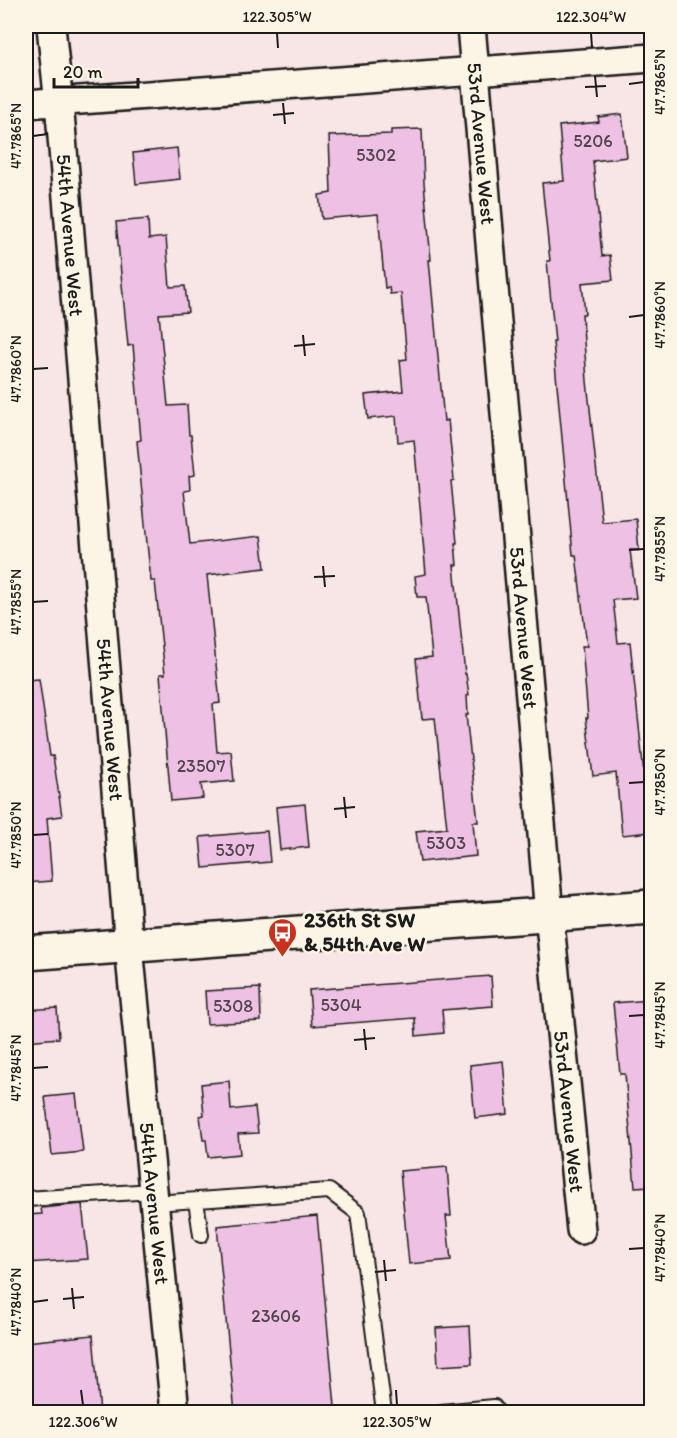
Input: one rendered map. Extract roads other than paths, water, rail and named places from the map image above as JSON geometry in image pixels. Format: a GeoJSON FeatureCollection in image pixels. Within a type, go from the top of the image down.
{"type":"FeatureCollection","features":[{"type":"Feature","properties":{"kind":"main road"},"geometry":{"type":"LineString","coordinates":[[26,953],[651,907]]}},
{"type":"Feature","properties":{"kind":"street","name":"54th Avenue West"},"geometry":{"type":"LineString","coordinates":[[51,26],[129,947],[175,1413]]}},
{"type":"Feature","properties":{"kind":"street","name":"53rd Avenue West"},"geometry":{"type":"LineString","coordinates":[[471,26],[549,914],[581,1230]]}},
{"type":"Feature","properties":{"kind":"street"},"geometry":{"type":"LineString","coordinates":[[26,104],[651,58]]}},
{"type":"Feature","properties":{"kind":"lane"},"geometry":{"type":"LineString","coordinates":[[26,1199],[154,1197],[196,1201],[329,1191],[358,1214],[384,1413]]}},
{"type":"Feature","properties":{"kind":"lane"},"geometry":{"type":"LineString","coordinates":[[196,1201],[201,1235]]}},
{"type":"Feature","properties":{"kind":"lane"},"geometry":{"type":"LineString","coordinates":[[441,1413],[494,1407],[497,1413]]}},
{"type":"Feature","properties":{"kind":"place","name":"236th St SW & 54th Ave W"},"geometry":{"type":"Point","coordinates":[283,958]}}]}
